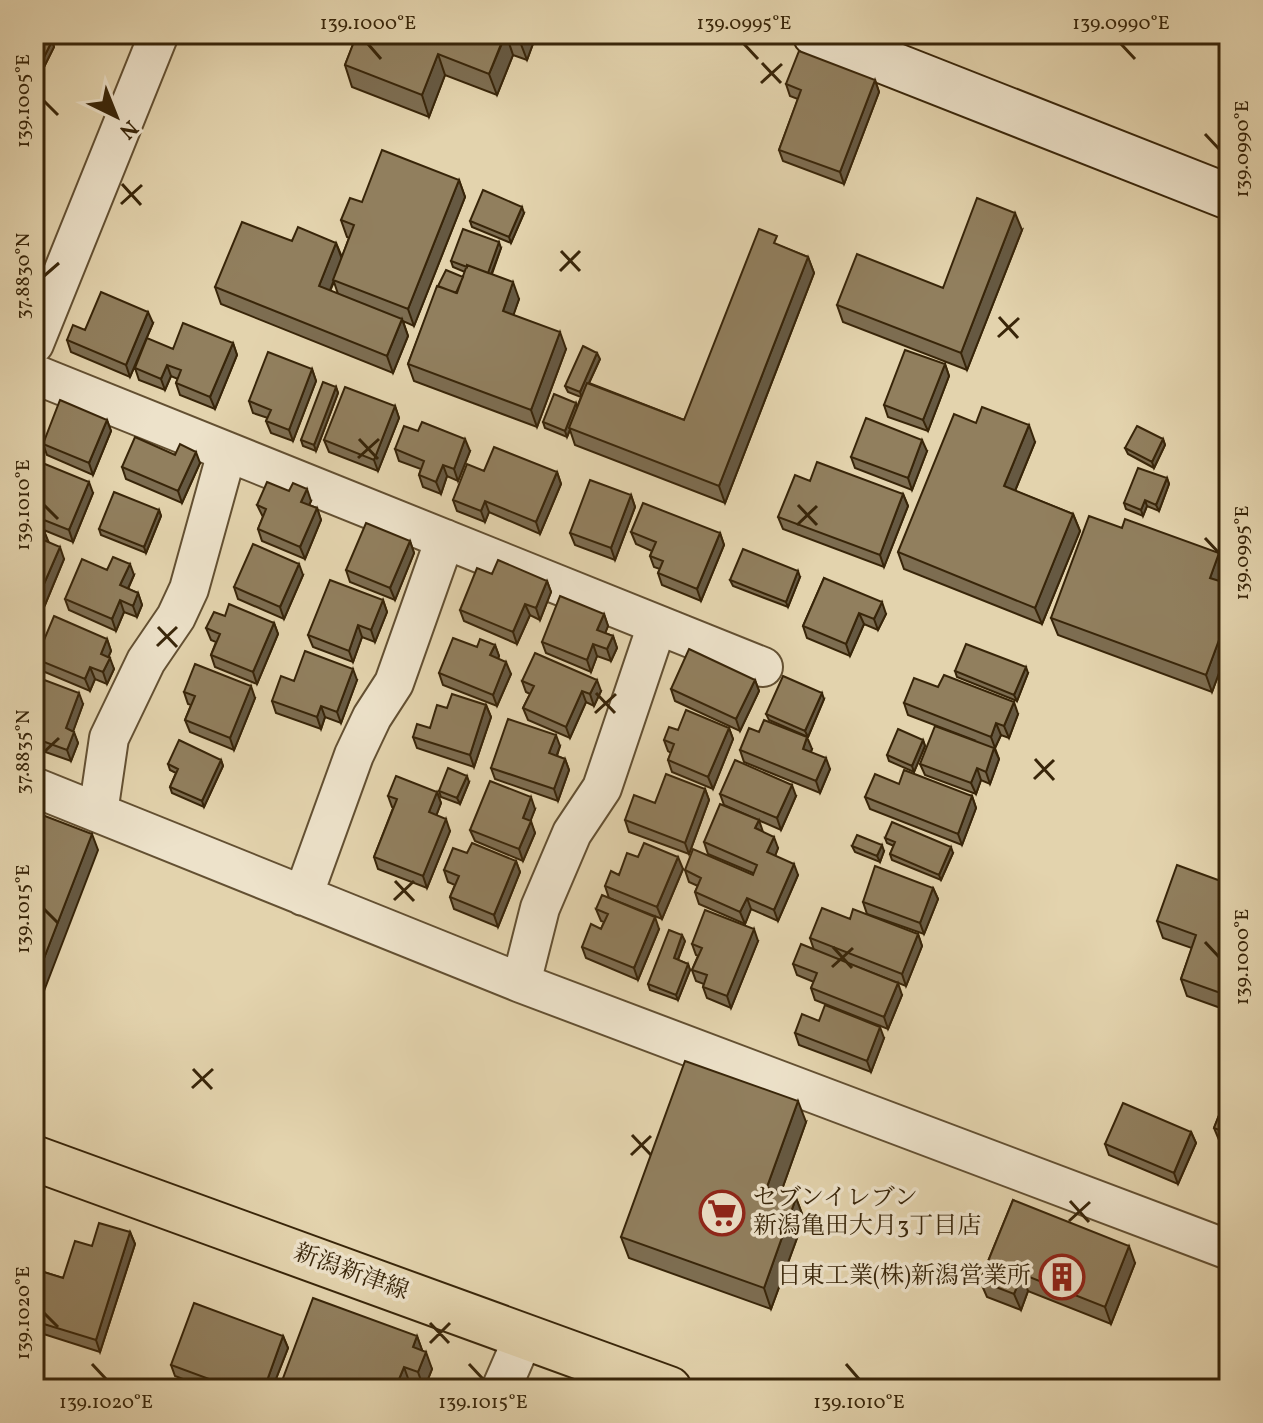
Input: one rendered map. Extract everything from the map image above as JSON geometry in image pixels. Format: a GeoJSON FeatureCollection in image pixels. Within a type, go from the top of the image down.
{"type":"FeatureCollection","features":[{"type":"Feature","properties":{"kind":"main road","name":"新潟新津線"},"geometry":{"type":"LineString","coordinates":[[34,1158],[669,1389]]}},
{"type":"Feature","properties":{"kind":"street"},"geometry":{"type":"LineString","coordinates":[[34,344],[159,34]]}},
{"type":"Feature","properties":{"kind":"street"},"geometry":{"type":"LineString","coordinates":[[815,34],[1229,197]]}},
{"type":"Feature","properties":{"kind":"street"},"geometry":{"type":"LineString","coordinates":[[34,374],[763,667]]}},
{"type":"Feature","properties":{"kind":"street"},"geometry":{"type":"LineString","coordinates":[[98,813],[109,738],[146,661],[176,617],[189,589],[227,452]]}},
{"type":"Feature","properties":{"kind":"street"},"geometry":{"type":"LineString","coordinates":[[303,896],[354,755],[372,717],[394,683],[445,539]]}},
{"type":"Feature","properties":{"kind":"street"},"geometry":{"type":"LineString","coordinates":[[521,983],[540,908],[572,833],[602,788],[657,625]]}},
{"type":"Feature","properties":{"kind":"street"},"geometry":{"type":"LineString","coordinates":[[34,787],[521,983],[1229,1250]]}},
{"type":"Feature","properties":{"kind":"street"},"geometry":{"type":"LineString","coordinates":[[501,1389],[524,1336]]}},
{"type":"Feature","properties":{"kind":"building"},"geometry":{"type":"Polygon","coordinates":[[[34,34],[52,41],[39,67],[34,64],[34,34]]]}},
{"type":"Feature","properties":{"kind":"building"},"geometry":{"type":"Polygon","coordinates":[[[357,34],[505,34],[489,74],[438,54],[422,95],[345,65],[357,34]]]}},
{"type":"Feature","properties":{"kind":"building"},"geometry":{"type":"Polygon","coordinates":[[[799,51],[875,80],[840,172],[779,150],[801,90],[786,84],[799,51]]]}},
{"type":"Feature","properties":{"kind":"building"},"geometry":{"type":"Polygon","coordinates":[[[382,150],[459,180],[408,309],[333,280],[354,225],[341,220],[350,198],[362,202],[382,150]]]}},
{"type":"Feature","properties":{"kind":"building"},"geometry":{"type":"Polygon","coordinates":[[[483,190],[522,207],[509,237],[470,221],[483,190]]]}},
{"type":"Feature","properties":{"kind":"building"},"geometry":{"type":"Polygon","coordinates":[[[977,198],[1015,213],[961,353],[837,305],[857,254],[943,288],[977,198]]]}},
{"type":"Feature","properties":{"kind":"building"},"geometry":{"type":"Polygon","coordinates":[[[242,222],[292,241],[298,227],[336,243],[319,286],[402,319],[387,356],[215,287],[242,222]]]}},
{"type":"Feature","properties":{"kind":"building"},"geometry":{"type":"Polygon","coordinates":[[[463,229],[499,242],[488,273],[451,261],[463,229]]]}},
{"type":"Feature","properties":{"kind":"building"},"geometry":{"type":"Polygon","coordinates":[[[759,229],[777,236],[774,243],[808,257],[719,486],[569,428],[587,383],[684,420],[759,229]]]}},
{"type":"Feature","properties":{"kind":"building"},"geometry":{"type":"Polygon","coordinates":[[[467,265],[513,282],[503,311],[560,332],[531,410],[408,364],[437,286],[457,293],[467,265]]]}},
{"type":"Feature","properties":{"kind":"building"},"geometry":{"type":"Polygon","coordinates":[[[446,270],[463,277],[456,293],[438,286],[446,270]]]}},
{"type":"Feature","properties":{"kind":"building"},"geometry":{"type":"Polygon","coordinates":[[[101,292],[148,312],[126,365],[67,340],[73,325],[85,330],[101,292]]]}},
{"type":"Feature","properties":{"kind":"building"},"geometry":{"type":"Polygon","coordinates":[[[183,323],[233,343],[210,397],[176,383],[181,370],[167,365],[161,379],[135,368],[147,338],[173,349],[183,323]]]}},
{"type":"Feature","properties":{"kind":"building"},"geometry":{"type":"Polygon","coordinates":[[[583,346],[597,353],[580,392],[565,386],[583,346]]]}},
{"type":"Feature","properties":{"kind":"building"},"geometry":{"type":"Polygon","coordinates":[[[905,350],[945,364],[923,420],[884,405],[905,350]]]}},
{"type":"Feature","properties":{"kind":"building"},"geometry":{"type":"Polygon","coordinates":[[[268,352],[312,369],[289,430],[266,421],[271,410],[249,401],[268,352]]]}},
{"type":"Feature","properties":{"kind":"building"},"geometry":{"type":"Polygon","coordinates":[[[323,382],[336,387],[314,445],[301,440],[323,382]]]}},
{"type":"Feature","properties":{"kind":"building"},"geometry":{"type":"Polygon","coordinates":[[[345,387],[395,406],[374,460],[324,440],[345,387]]]}},
{"type":"Feature","properties":{"kind":"building"},"geometry":{"type":"Polygon","coordinates":[[[554,394],[576,403],[565,431],[543,422],[554,394]]]}},
{"type":"Feature","properties":{"kind":"building"},"geometry":{"type":"Polygon","coordinates":[[[60,400],[107,420],[89,463],[43,444],[60,400]]]}},
{"type":"Feature","properties":{"kind":"building"},"geometry":{"type":"Polygon","coordinates":[[[982,407],[1029,425],[1004,486],[1073,514],[1035,608],[898,552],[954,414],[976,423],[982,407]]]}},
{"type":"Feature","properties":{"kind":"building"},"geometry":{"type":"Polygon","coordinates":[[[866,418],[922,440],[908,478],[851,457],[866,418]]]}},
{"type":"Feature","properties":{"kind":"building"},"geometry":{"type":"Polygon","coordinates":[[[422,422],[465,439],[454,469],[443,465],[436,482],[419,475],[424,461],[395,449],[404,426],[418,431],[422,422]]]}},
{"type":"Feature","properties":{"kind":"building"},"geometry":{"type":"Polygon","coordinates":[[[1137,426],[1163,439],[1152,462],[1125,448],[1137,426]]]}},
{"type":"Feature","properties":{"kind":"building"},"geometry":{"type":"Polygon","coordinates":[[[135,437],[175,455],[180,444],[196,452],[178,491],[122,467],[135,437]]]}},
{"type":"Feature","properties":{"kind":"building"},"geometry":{"type":"Polygon","coordinates":[[[494,447],[557,472],[536,522],[485,501],[481,511],[453,500],[467,464],[484,471],[494,447]]]}},
{"type":"Feature","properties":{"kind":"building"},"geometry":{"type":"Polygon","coordinates":[[[40,462],[89,482],[69,530],[34,516],[34,477],[40,462]]]}},
{"type":"Feature","properties":{"kind":"building"},"geometry":{"type":"Polygon","coordinates":[[[817,462],[903,494],[880,555],[778,517],[795,475],[810,481],[817,462]]]}},
{"type":"Feature","properties":{"kind":"building"},"geometry":{"type":"Polygon","coordinates":[[[1138,468],[1167,478],[1156,505],[1145,500],[1141,510],[1124,503],[1138,468]]]}},
{"type":"Feature","properties":{"kind":"building"},"geometry":{"type":"Polygon","coordinates":[[[590,480],[631,495],[611,548],[570,533],[590,480]]]}},
{"type":"Feature","properties":{"kind":"building"},"geometry":{"type":"Polygon","coordinates":[[[267,482],[289,491],[293,483],[307,489],[301,502],[317,508],[300,547],[258,529],[266,509],[257,505],[267,482]]]}},
{"type":"Feature","properties":{"kind":"building"},"geometry":{"type":"Polygon","coordinates":[[[114,492],[159,510],[144,547],[99,529],[114,492]]]}},
{"type":"Feature","properties":{"kind":"building"},"geometry":{"type":"Polygon","coordinates":[[[643,503],[720,533],[697,589],[658,573],[663,561],[650,556],[656,542],[631,532],[643,503]]]}},
{"type":"Feature","properties":{"kind":"building"},"geometry":{"type":"Polygon","coordinates":[[[1089,516],[1122,528],[1125,519],[1219,553],[1210,578],[1229,584],[1229,613],[1206,675],[1051,618],[1089,516]]]}},
{"type":"Feature","properties":{"kind":"building"},"geometry":{"type":"Polygon","coordinates":[[[366,523],[410,541],[390,588],[346,570],[366,523]]]}},
{"type":"Feature","properties":{"kind":"building"},"geometry":{"type":"Polygon","coordinates":[[[35,527],[44,531],[41,539],[60,547],[40,593],[34,590],[35,527]]]}},
{"type":"Feature","properties":{"kind":"building"},"geometry":{"type":"Polygon","coordinates":[[[253,544],[299,564],[280,607],[234,587],[253,544]]]}},
{"type":"Feature","properties":{"kind":"building"},"geometry":{"type":"Polygon","coordinates":[[[743,549],[798,571],[786,602],[730,580],[743,549]]]}},
{"type":"Feature","properties":{"kind":"building"},"geometry":{"type":"Polygon","coordinates":[[[113,557],[130,564],[120,585],[138,593],[133,606],[120,600],[112,619],[65,599],[82,559],[107,570],[113,557]]]}},
{"type":"Feature","properties":{"kind":"building"},"geometry":{"type":"Polygon","coordinates":[[[498,560],[547,581],[536,608],[525,604],[513,632],[460,610],[477,568],[492,574],[498,560]]]}},
{"type":"Feature","properties":{"kind":"building"},"geometry":{"type":"Polygon","coordinates":[[[824,578],[882,602],[874,619],[859,613],[846,644],[803,626],[824,578]]]}},
{"type":"Feature","properties":{"kind":"building"},"geometry":{"type":"Polygon","coordinates":[[[330,580],[383,600],[371,630],[358,625],[349,651],[308,635],[330,580]]]}},
{"type":"Feature","properties":{"kind":"building"},"geometry":{"type":"Polygon","coordinates":[[[560,596],[604,614],[597,630],[613,636],[607,649],[593,644],[587,660],[542,642],[560,596]]]}},
{"type":"Feature","properties":{"kind":"building"},"geometry":{"type":"Polygon","coordinates":[[[229,604],[274,623],[253,672],[211,655],[220,634],[206,628],[214,612],[225,616],[229,604]]]}},
{"type":"Feature","properties":{"kind":"building"},"geometry":{"type":"Polygon","coordinates":[[[54,616],[107,639],[101,654],[110,658],[103,672],[90,667],[85,679],[36,659],[54,616]]]}},
{"type":"Feature","properties":{"kind":"building"},"geometry":{"type":"Polygon","coordinates":[[[453,638],[477,647],[480,639],[495,645],[490,655],[506,662],[493,695],[439,673],[453,638]]]}},
{"type":"Feature","properties":{"kind":"building"},"geometry":{"type":"Polygon","coordinates":[[[966,644],[1026,667],[1014,695],[955,671],[966,644]]]}},
{"type":"Feature","properties":{"kind":"building"},"geometry":{"type":"Polygon","coordinates":[[[689,649],[755,680],[736,719],[671,689],[689,649]]]}},
{"type":"Feature","properties":{"kind":"building"},"geometry":{"type":"Polygon","coordinates":[[[305,651],[353,669],[337,712],[321,706],[317,717],[272,701],[281,676],[294,681],[305,651]]]}},
{"type":"Feature","properties":{"kind":"building"},"geometry":{"type":"Polygon","coordinates":[[[535,653],[597,680],[590,694],[582,691],[566,727],[523,708],[534,686],[522,681],[535,653]]]}},
{"type":"Feature","properties":{"kind":"building"},"geometry":{"type":"Polygon","coordinates":[[[195,664],[251,686],[230,738],[185,720],[195,696],[184,692],[195,664]]]}},
{"type":"Feature","properties":{"kind":"building"},"geometry":{"type":"Polygon","coordinates":[[[944,675],[1014,702],[1004,726],[996,723],[991,737],[904,703],[914,678],[938,687],[944,675]]]}},
{"type":"Feature","properties":{"kind":"building"},"geometry":{"type":"Polygon","coordinates":[[[783,676],[822,693],[805,731],[766,714],[783,676]]]}},
{"type":"Feature","properties":{"kind":"building"},"geometry":{"type":"Polygon","coordinates":[[[39,678],[79,693],[66,728],[74,732],[67,750],[34,738],[34,693],[39,678]]]}},
{"type":"Feature","properties":{"kind":"building"},"geometry":{"type":"Polygon","coordinates":[[[452,694],[486,705],[470,755],[413,737],[417,724],[430,728],[437,705],[447,708],[452,694]]]}},
{"type":"Feature","properties":{"kind":"building"},"geometry":{"type":"Polygon","coordinates":[[[686,710],[729,728],[708,777],[668,760],[674,744],[664,740],[669,727],[678,730],[686,710]]]}},
{"type":"Feature","properties":{"kind":"building"},"geometry":{"type":"Polygon","coordinates":[[[508,719],[556,735],[549,753],[565,759],[554,789],[491,768],[508,719]]]}},
{"type":"Feature","properties":{"kind":"building"},"geometry":{"type":"Polygon","coordinates":[[[764,720],[807,737],[803,749],[826,758],[816,781],[740,750],[749,728],[759,732],[764,720]]]}},
{"type":"Feature","properties":{"kind":"building"},"geometry":{"type":"Polygon","coordinates":[[[935,726],[994,748],[986,772],[977,768],[971,783],[920,764],[935,726]]]}},
{"type":"Feature","properties":{"kind":"building"},"geometry":{"type":"Polygon","coordinates":[[[898,729],[923,740],[912,766],[887,755],[898,729]]]}},
{"type":"Feature","properties":{"kind":"building"},"geometry":{"type":"Polygon","coordinates":[[[179,740],[221,760],[202,801],[170,787],[178,769],[168,764],[179,740]]]}},
{"type":"Feature","properties":{"kind":"building"},"geometry":{"type":"Polygon","coordinates":[[[735,760],[792,785],[777,818],[720,794],[735,760]]]}},
{"type":"Feature","properties":{"kind":"building"},"geometry":{"type":"Polygon","coordinates":[[[448,768],[467,776],[457,798],[439,791],[448,768]]]}},
{"type":"Feature","properties":{"kind":"building"},"geometry":{"type":"Polygon","coordinates":[[[904,770],[972,796],[958,834],[865,797],[875,774],[899,784],[904,770]]]}},
{"type":"Feature","properties":{"kind":"building"},"geometry":{"type":"Polygon","coordinates":[[[666,774],[705,789],[685,843],[625,820],[634,795],[655,803],[666,774]]]}},
{"type":"Feature","properties":{"kind":"building"},"geometry":{"type":"Polygon","coordinates":[[[396,776],[437,792],[429,812],[446,819],[423,876],[374,857],[397,799],[388,796],[396,776]]]}},
{"type":"Feature","properties":{"kind":"building"},"geometry":{"type":"Polygon","coordinates":[[[490,781],[531,797],[523,818],[531,821],[519,849],[470,830],[490,781]]]}},
{"type":"Feature","properties":{"kind":"building"},"geometry":{"type":"Polygon","coordinates":[[[720,804],[759,820],[755,828],[774,837],[767,852],[794,864],[774,910],[747,898],[740,912],[695,892],[701,878],[685,870],[693,849],[753,875],[757,865],[704,842],[720,804]]]}},
{"type":"Feature","properties":{"kind":"building"},"geometry":{"type":"Polygon","coordinates":[[[37,813],[92,834],[34,984],[34,820],[37,813]]]}},
{"type":"Feature","properties":{"kind":"building"},"geometry":{"type":"Polygon","coordinates":[[[892,822],[951,847],[939,875],[890,854],[895,842],[885,838],[892,822]]]}},
{"type":"Feature","properties":{"kind":"building"},"geometry":{"type":"Polygon","coordinates":[[[857,835],[882,845],[877,856],[852,846],[857,835]]]}},
{"type":"Feature","properties":{"kind":"building"},"geometry":{"type":"Polygon","coordinates":[[[472,843],[516,861],[494,915],[450,897],[459,876],[444,870],[453,848],[467,853],[472,843]]]}},
{"type":"Feature","properties":{"kind":"building"},"geometry":{"type":"Polygon","coordinates":[[[644,843],[678,857],[657,907],[605,886],[611,871],[619,875],[627,853],[638,857],[644,843]]]}},
{"type":"Feature","properties":{"kind":"building"},"geometry":{"type":"Polygon","coordinates":[[[1177,865],[1229,884],[1229,996],[1181,979],[1196,935],[1157,921],[1177,865]]]}},
{"type":"Feature","properties":{"kind":"building"},"geometry":{"type":"Polygon","coordinates":[[[875,866],[933,888],[920,923],[863,902],[875,866]]]}},
{"type":"Feature","properties":{"kind":"building"},"geometry":{"type":"Polygon","coordinates":[[[602,895],[655,917],[634,968],[582,947],[591,924],[601,929],[608,914],[596,909],[602,895]]]}},
{"type":"Feature","properties":{"kind":"building"},"geometry":{"type":"Polygon","coordinates":[[[822,908],[850,919],[853,909],[918,934],[902,974],[810,938],[822,908]]]}},
{"type":"Feature","properties":{"kind":"building"},"geometry":{"type":"Polygon","coordinates":[[[705,910],[754,929],[727,996],[703,987],[707,975],[692,970],[702,948],[692,944],[705,910]]]}},
{"type":"Feature","properties":{"kind":"building"},"geometry":{"type":"Polygon","coordinates":[[[669,930],[682,935],[674,958],[688,964],[676,995],[648,984],[669,930]]]}},
{"type":"Feature","properties":{"kind":"building"},"geometry":{"type":"Polygon","coordinates":[[[801,944],[898,983],[884,1017],[811,988],[817,973],[793,964],[801,944]]]}},
{"type":"Feature","properties":{"kind":"building"},"geometry":{"type":"Polygon","coordinates":[[[825,1005],[880,1027],[867,1061],[795,1033],[802,1014],[819,1021],[825,1005]]]}},
{"type":"Feature","properties":{"kind":"building"},"geometry":{"type":"Polygon","coordinates":[[[685,1061],[798,1101],[767,1187],[796,1198],[764,1288],[621,1237],[685,1061]]]}},
{"type":"Feature","properties":{"kind":"building"},"geometry":{"type":"Polygon","coordinates":[[[1229,1090],[1229,1134],[1214,1128],[1229,1090]]]}},
{"type":"Feature","properties":{"kind":"building"},"geometry":{"type":"Polygon","coordinates":[[[1123,1103],[1191,1132],[1174,1173],[1105,1144],[1123,1103]]]}},
{"type":"Feature","properties":{"kind":"building","name":"日東工業(株)新潟営業所"},"geometry":{"type":"Polygon","coordinates":[[[1013,1200],[1129,1246],[1105,1307],[1022,1274],[1014,1294],[980,1281],[1013,1200]]]}},
{"type":"Feature","properties":{"kind":"building"},"geometry":{"type":"Polygon","coordinates":[[[99,1223],[130,1232],[96,1340],[34,1321],[34,1269],[63,1278],[75,1241],[92,1246],[99,1223]]]}},
{"type":"Feature","properties":{"kind":"building"},"geometry":{"type":"Polygon","coordinates":[[[313,1298],[417,1336],[413,1347],[426,1352],[418,1372],[404,1367],[395,1389],[279,1389],[313,1298]]]}},
{"type":"Feature","properties":{"kind":"building"},"geometry":{"type":"Polygon","coordinates":[[[194,1303],[283,1336],[264,1389],[236,1389],[171,1365],[194,1303]]]}},
{"type":"Feature","properties":{"kind":"place","name":"セブンイレブン 新潟亀田大月3丁目店"},"geometry":{"type":"Point","coordinates":[722,1213]}},
{"type":"Feature","properties":{"kind":"place","name":"日東工業(株)新潟営業所"},"geometry":{"type":"Point","coordinates":[1062,1277]}}]}
